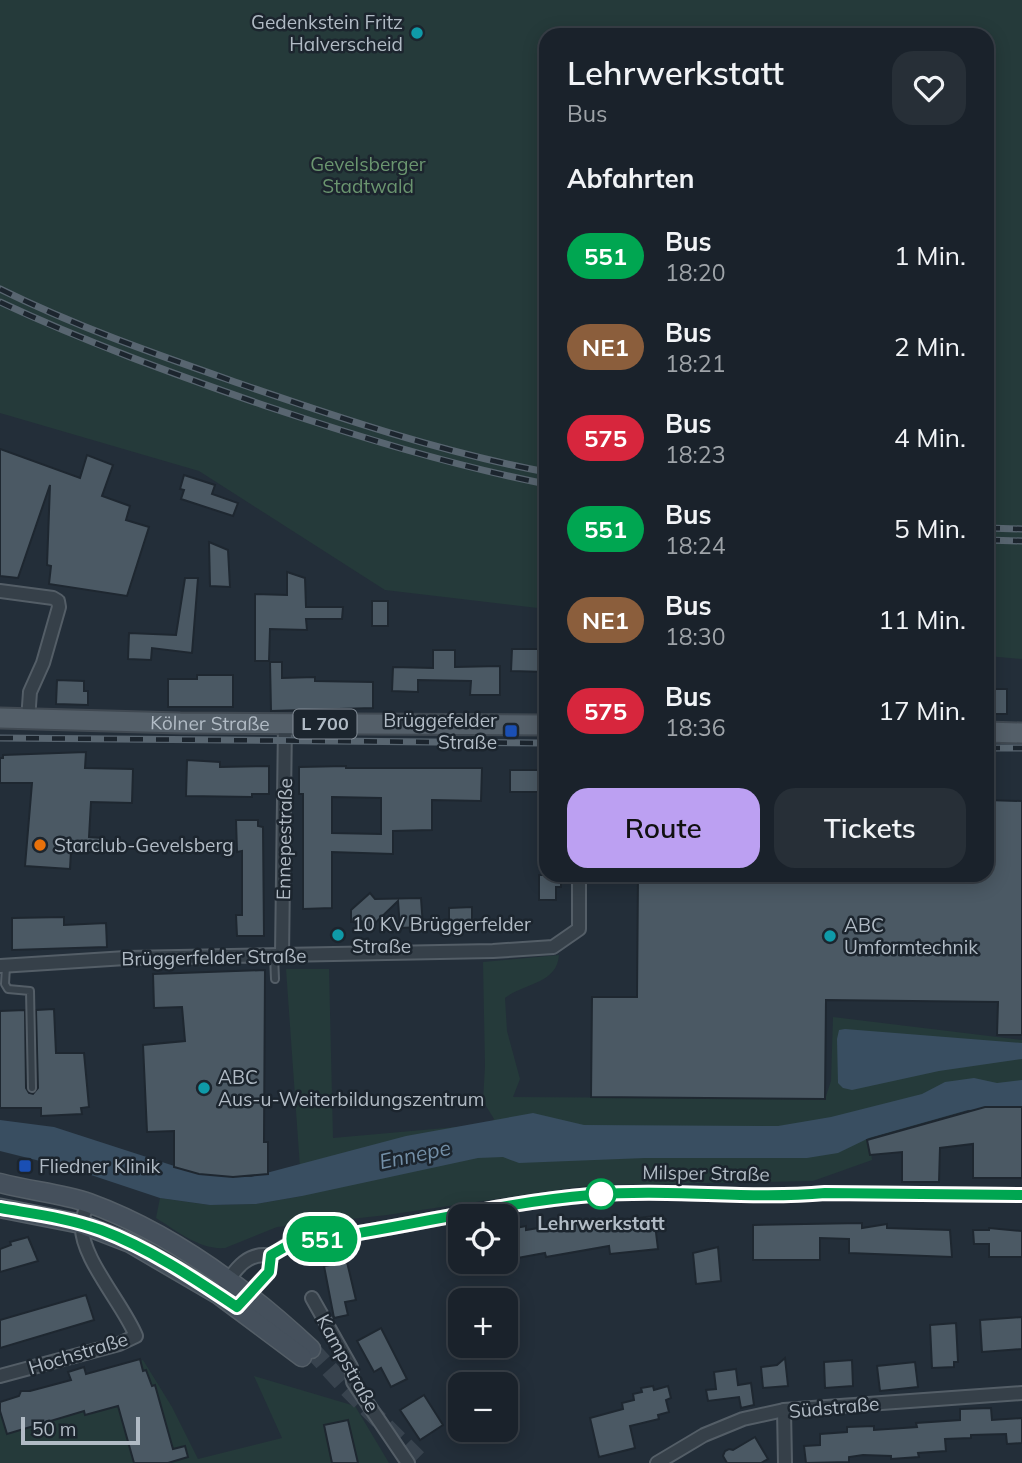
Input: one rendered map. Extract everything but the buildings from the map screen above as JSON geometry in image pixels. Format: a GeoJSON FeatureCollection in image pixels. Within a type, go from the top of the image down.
{"type":"FeatureCollection","features":[{"type":"Feature","properties":{"kind":"main road","name":"Kölner Straße"},"geometry":{"type":"LineString","coordinates":[[0,718],[539,725]]}},
{"type":"Feature","properties":{"kind":"main road"},"geometry":{"type":"LineString","coordinates":[[994,732],[1022,733]]}},
{"type":"Feature","properties":{"kind":"main road"},"geometry":{"type":"LineString","coordinates":[[0,1183],[88,1203],[150,1232],[243,1300],[306,1353]]}},
{"type":"Feature","properties":{"kind":"main road"},"geometry":{"type":"LineString","coordinates":[[0,1208],[81,1224],[130,1243],[223,1287]]}},
{"type":"Feature","properties":{"kind":"street"},"geometry":{"type":"LineString","coordinates":[[0,591],[58,601],[59,607],[43,663],[30,692],[28,720]]}},
{"type":"Feature","properties":{"kind":"street","name":"Ennepestraße"},"geometry":{"type":"LineString","coordinates":[[278,955],[285,723]]}},
{"type":"Feature","properties":{"kind":"street","name":"Brüggerfelder Straße"},"geometry":{"type":"LineString","coordinates":[[3,966],[134,958],[493,951],[552,947],[579,929],[579,882]]}},
{"type":"Feature","properties":{"kind":"street","name":"Milsper Straße"},"geometry":{"type":"LineString","coordinates":[[223,1287],[245,1259],[260,1253],[271,1255],[285,1247],[307,1241],[531,1202],[639,1192],[793,1196],[825,1193],[1022,1195]]}},
{"type":"Feature","properties":{"kind":"street"},"geometry":{"type":"LineString","coordinates":[[81,1224],[88,1203]]}},
{"type":"Feature","properties":{"kind":"street","name":"Hochstraße"},"geometry":{"type":"LineString","coordinates":[[0,1376],[119,1344],[136,1336],[131,1322],[102,1278],[84,1241],[81,1224]]}},
{"type":"Feature","properties":{"kind":"street"},"geometry":{"type":"LineString","coordinates":[[243,1300],[269,1272],[271,1255]]}},
{"type":"Feature","properties":{"kind":"street","name":"Kampstraße"},"geometry":{"type":"LineString","coordinates":[[312,1298],[351,1367],[353,1382],[408,1463]]}},
{"type":"Feature","properties":{"kind":"street","name":"Südstraße"},"geometry":{"type":"LineString","coordinates":[[657,1463],[704,1435],[743,1419],[784,1410],[1022,1393]]}},
{"type":"Feature","properties":{"kind":"street"},"geometry":{"type":"LineString","coordinates":[[784,1410],[785,1463]]}},
{"type":"Feature","properties":{"kind":"lane"},"geometry":{"type":"LineString","coordinates":[[275,979],[278,955]]}},
{"type":"Feature","properties":{"kind":"lane"},"geometry":{"type":"LineString","coordinates":[[3,966],[8,989],[30,991],[32,1088]]}},
{"type":"Feature","properties":{"kind":"green space","name":"Gevelsberger Stadtwald"},"geometry":{"type":"Polygon","coordinates":[[[0,0],[1022,0],[1022,659],[994,657],[994,28],[539,28],[539,608],[385,590],[199,471],[0,413],[0,0]]]}},
{"type":"Feature","properties":{"kind":"green space"},"geometry":{"type":"Polygon","coordinates":[[[559,955],[557,965],[546,977],[505,998],[507,1031],[520,1079],[513,1097],[825,1099],[831,1081],[833,1017],[1022,1040],[1022,1109],[968,1110],[869,1138],[872,1160],[813,1181],[591,1185],[387,1215],[277,1227],[225,1248],[198,1243],[156,1218],[160,1198],[210,1205],[256,1204],[302,1196],[286,969],[329,969],[333,1138],[490,1124],[494,1119],[483,1101],[483,962],[559,955]]]}},
{"type":"Feature","properties":{"kind":"green space"},"geometry":{"type":"Polygon","coordinates":[[[143,1360],[172,1407],[198,1459],[282,1438],[254,1376],[355,1406],[389,1463],[0,1463],[0,1404],[143,1360]]]}},
{"type":"Feature","properties":{"kind":"water"},"geometry":{"type":"Polygon","coordinates":[[[839,1030],[1022,1043],[1022,1059],[939,1071],[852,1090],[843,1088],[838,1083],[837,1039],[839,1030]]]}},
{"type":"Feature","properties":{"kind":"water","name":"Ennepe"},"geometry":{"type":"Polygon","coordinates":[[[974,1078],[997,1083],[1022,1080],[1022,1109],[968,1110],[869,1138],[838,1153],[807,1158],[645,1158],[519,1163],[503,1157],[478,1158],[256,1204],[210,1205],[160,1198],[76,1170],[0,1151],[0,1120],[54,1127],[199,1174],[251,1177],[406,1136],[533,1113],[584,1125],[778,1126],[831,1117],[922,1094],[945,1082],[974,1078]]]}},
{"type":"Feature","properties":{"kind":"tunnel"},"geometry":{"type":"LineString","coordinates":[[311,1349],[422,1463]]}},
{"type":"Feature","properties":{"kind":"railway"},"geometry":{"type":"LineString","coordinates":[[0,289],[118,340],[314,409],[429,444],[539,471]]}},
{"type":"Feature","properties":{"kind":"railway"},"geometry":{"type":"LineString","coordinates":[[0,302],[97,344],[263,405],[403,449],[539,482]]}},
{"type":"Feature","properties":{"kind":"railway"},"geometry":{"type":"LineString","coordinates":[[994,528],[1022,529]]}},
{"type":"Feature","properties":{"kind":"railway"},"geometry":{"type":"LineString","coordinates":[[994,540],[1022,541]]}},
{"type":"Feature","properties":{"kind":"railway"},"geometry":{"type":"LineString","coordinates":[[0,738],[539,743]]}},
{"type":"Feature","properties":{"kind":"railway"},"geometry":{"type":"LineString","coordinates":[[994,748],[1022,748]]}},
{"type":"Feature","properties":{"kind":"bus line","name":"551"},"geometry":{"type":"LineString","coordinates":[[0,1208],[61,1218],[101,1230],[198,1281],[237,1307],[269,1272],[271,1255],[285,1247],[531,1202],[639,1192],[793,1196],[825,1193],[1022,1195]]}},
{"type":"Feature","properties":{"kind":"place","name":"Gedenkstein Fritz Halverscheid"},"geometry":{"type":"Point","coordinates":[417,33]}},
{"type":"Feature","properties":{"kind":"place","name":"Brüggefelder Straße"},"geometry":{"type":"Point","coordinates":[511,731]}},
{"type":"Feature","properties":{"kind":"place","name":"Starclub-Gevelsberg"},"geometry":{"type":"Point","coordinates":[40,845]}},
{"type":"Feature","properties":{"kind":"place","name":"10 KV Brüggerfelder Straße"},"geometry":{"type":"Point","coordinates":[338,935]}},
{"type":"Feature","properties":{"kind":"place","name":"ABC Umformtechnik"},"geometry":{"type":"Point","coordinates":[830,936]}},
{"type":"Feature","properties":{"kind":"place","name":"ABC Aus-u-Weiterbildungszentrum"},"geometry":{"type":"Point","coordinates":[204,1088]}},
{"type":"Feature","properties":{"kind":"place","name":"Fliedner Klinik"},"geometry":{"type":"Point","coordinates":[25,1166]}},
{"type":"Feature","properties":{"kind":"place","name":"Lehrwerkstatt"},"geometry":{"type":"Point","coordinates":[601,1194]}}]}
